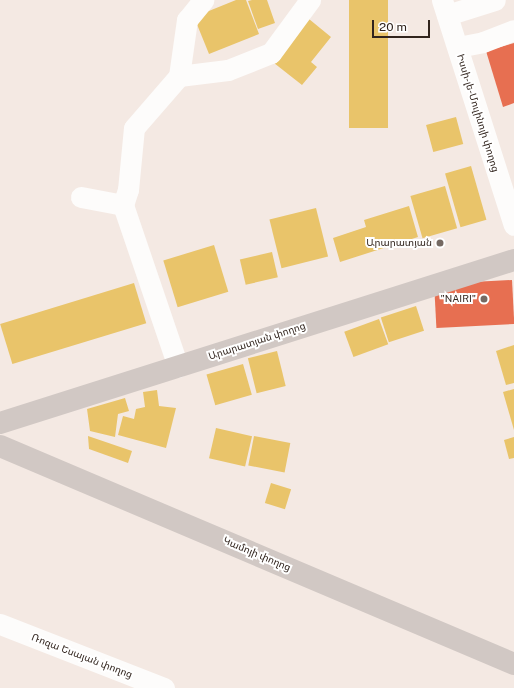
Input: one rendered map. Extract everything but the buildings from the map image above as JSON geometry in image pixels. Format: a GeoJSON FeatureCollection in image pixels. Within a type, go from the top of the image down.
{"type":"FeatureCollection","features":[{"type":"Feature","properties":{"kind":"main road","name":"Արարատյան փողոց"},"geometry":{"type":"LineString","coordinates":[[0,423],[514,260]]}},
{"type":"Feature","properties":{"kind":"main road","name":"Կամոյի փողոց"},"geometry":{"type":"LineString","coordinates":[[0,446],[514,664]]}},
{"type":"Feature","properties":{"kind":"street"},"geometry":{"type":"LineString","coordinates":[[178,367],[123,205],[128,190],[134,128],[179,76],[187,20],[203,0]]}},
{"type":"Feature","properties":{"kind":"street"},"geometry":{"type":"LineString","coordinates":[[179,76],[228,70],[271,53],[310,0]]}},
{"type":"Feature","properties":{"kind":"street"},"geometry":{"type":"LineString","coordinates":[[444,8],[495,0]]}},
{"type":"Feature","properties":{"kind":"street","name":"Իսսի-լե-Մուլինոյի փողոց"},"geometry":{"type":"LineString","coordinates":[[444,8],[514,225]]}},
{"type":"Feature","properties":{"kind":"street"},"geometry":{"type":"LineString","coordinates":[[458,48],[483,42],[514,30]]}},
{"type":"Feature","properties":{"kind":"street"},"geometry":{"type":"LineString","coordinates":[[81,197],[123,205]]}},
{"type":"Feature","properties":{"kind":"street","name":"Ռոզա Եսայան փողոց"},"geometry":{"type":"LineString","coordinates":[[0,624],[164,688]]}},
{"type":"Feature","properties":{"kind":"place","name":"Արարատյան"},"geometry":{"type":"Point","coordinates":[440,243]}},
{"type":"Feature","properties":{"kind":"place","name":"\"NAIRI\""},"geometry":{"type":"Point","coordinates":[484,299]}}]}
